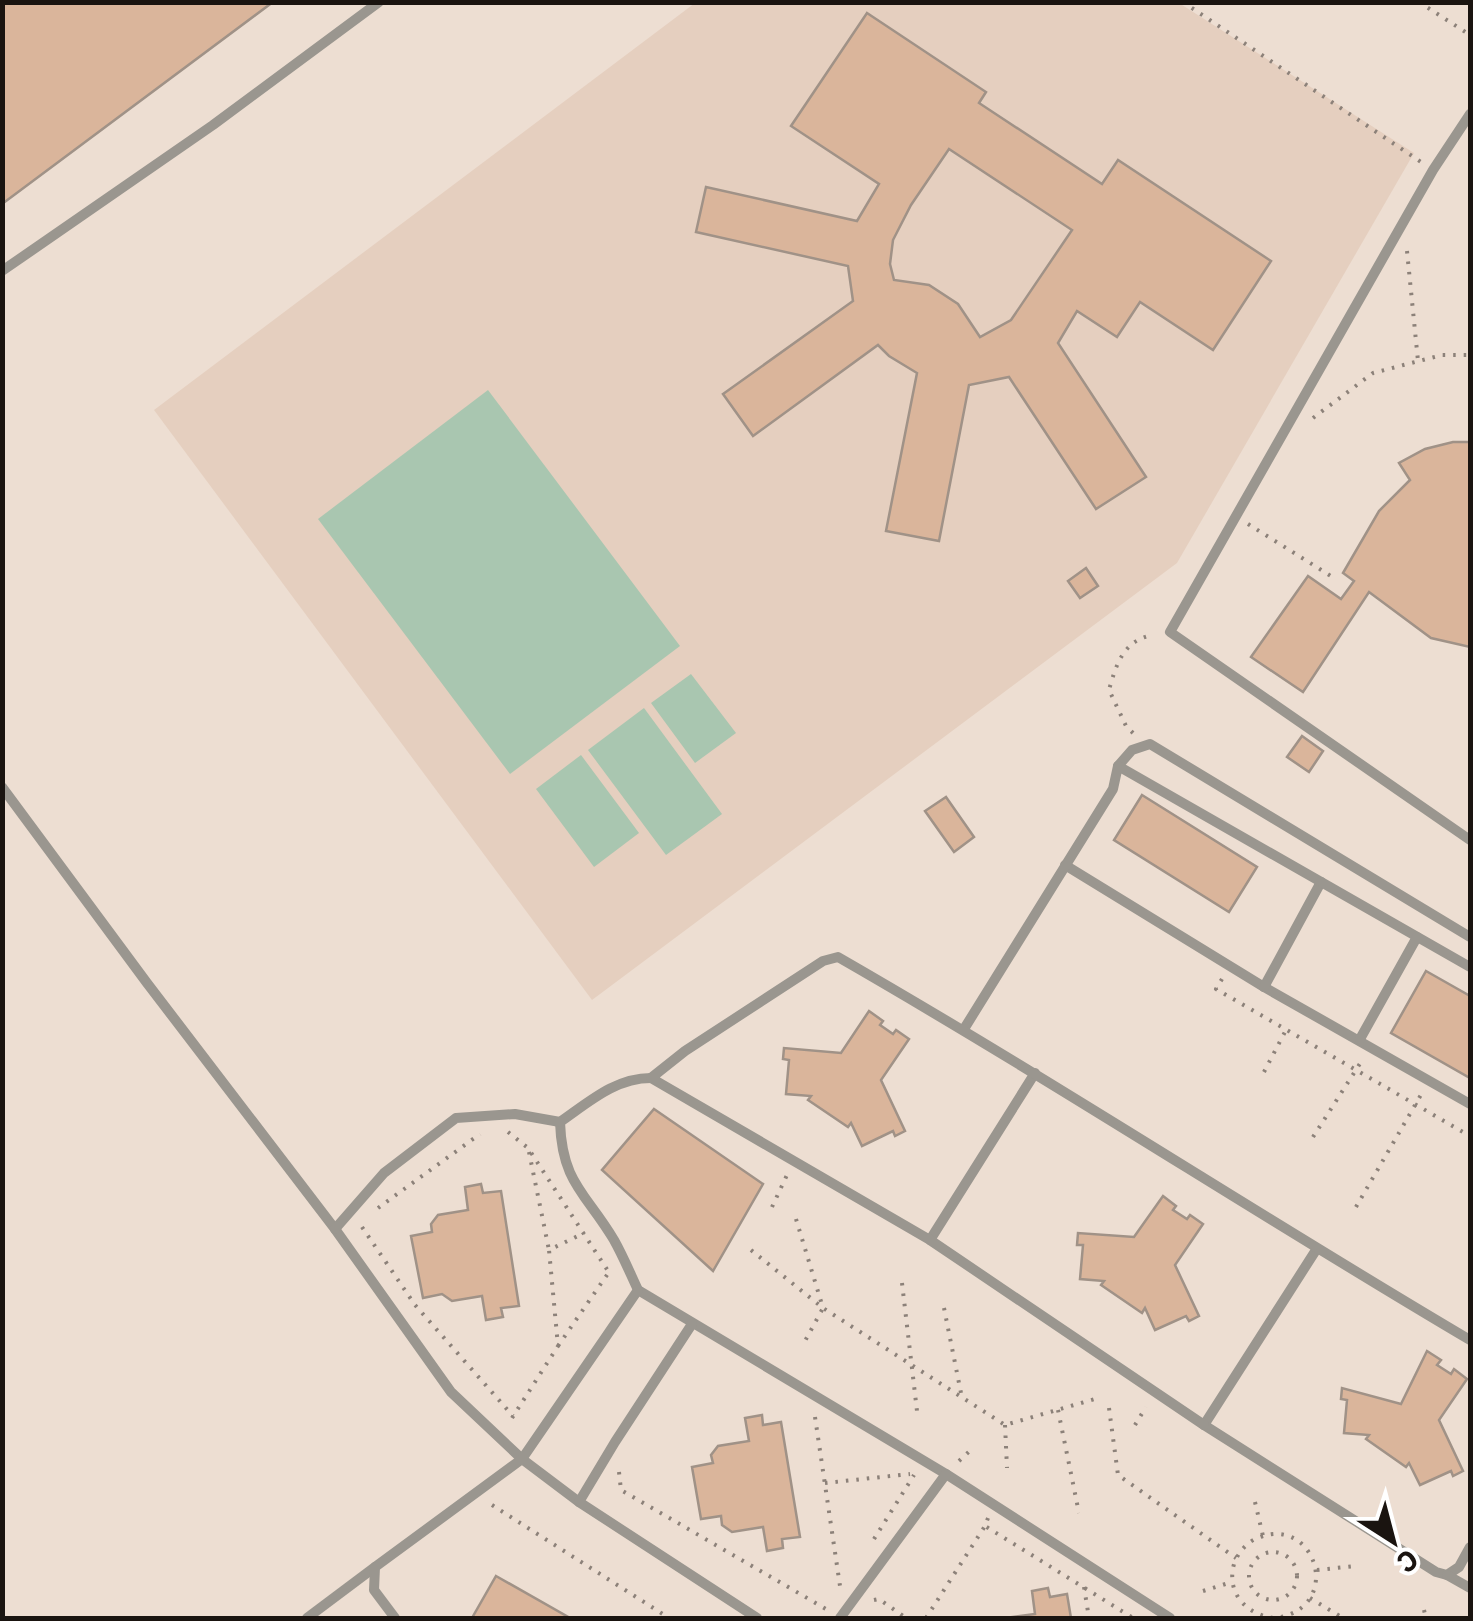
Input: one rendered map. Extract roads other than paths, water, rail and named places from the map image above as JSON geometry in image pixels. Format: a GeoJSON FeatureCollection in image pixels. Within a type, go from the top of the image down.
{"type":"FeatureCollection","features":[{"type":"Feature","properties":{"kind":"lane"},"geometry":{"type":"LineString","coordinates":[[2,271],[380,2]]}},
{"type":"Feature","properties":{"kind":"lane"},"geometry":{"type":"LineString","coordinates":[[1470,114],[1433,170],[1170,632],[1470,840]]}},
{"type":"Feature","properties":{"kind":"lane"},"geometry":{"type":"LineString","coordinates":[[964,1030],[1113,789],[1118,766],[1132,750],[1150,744],[1470,936]]}},
{"type":"Feature","properties":{"kind":"lane"},"geometry":{"type":"LineString","coordinates":[[1118,766],[1470,967]]}},
{"type":"Feature","properties":{"kind":"lane"},"geometry":{"type":"LineString","coordinates":[[2,787],[335,1229],[450,1392],[522,1459],[579,1502],[758,1618]]}},
{"type":"Feature","properties":{"kind":"lane"},"geometry":{"type":"LineString","coordinates":[[1065,865],[1264,987],[1470,1104]]}},
{"type":"Feature","properties":{"kind":"lane"},"geometry":{"type":"LineString","coordinates":[[1264,987],[1320,882]]}},
{"type":"Feature","properties":{"kind":"lane"},"geometry":{"type":"LineString","coordinates":[[1366,1042],[1417,937]]}},
{"type":"Feature","properties":{"kind":"lane"},"geometry":{"type":"LineString","coordinates":[[651,1078],[685,1051],[823,961],[838,958],[1035,1072],[1316,1250],[1470,1340]]}},
{"type":"Feature","properties":{"kind":"lane"},"geometry":{"type":"LineString","coordinates":[[930,1240],[1035,1072]]}},
{"type":"Feature","properties":{"kind":"lane"},"geometry":{"type":"LineString","coordinates":[[335,1229],[384,1174],[456,1118],[515,1114],[560,1122],[608,1088],[636,1078],[651,1078],[930,1240],[1204,1425],[1436,1572],[1470,1588]]}},
{"type":"Feature","properties":{"kind":"lane"},"geometry":{"type":"LineString","coordinates":[[560,1122],[561,1149],[576,1189],[613,1238],[638,1290],[946,1474],[1170,1618]]}},
{"type":"Feature","properties":{"kind":"lane"},"geometry":{"type":"LineString","coordinates":[[1204,1425],[1316,1250]]}},
{"type":"Feature","properties":{"kind":"lane"},"geometry":{"type":"LineString","coordinates":[[307,1618],[522,1459],[638,1290]]}},
{"type":"Feature","properties":{"kind":"lane"},"geometry":{"type":"LineString","coordinates":[[579,1502],[692,1324]]}},
{"type":"Feature","properties":{"kind":"lane"},"geometry":{"type":"LineString","coordinates":[[840,1618],[946,1474]]}},
{"type":"Feature","properties":{"kind":"lane"},"geometry":{"type":"LineString","coordinates":[[1446,1575],[1460,1566],[1470,1547]]}},
{"type":"Feature","properties":{"kind":"lane"},"geometry":{"type":"LineString","coordinates":[[375,1567],[374,1590],[395,1618]]}}]}
